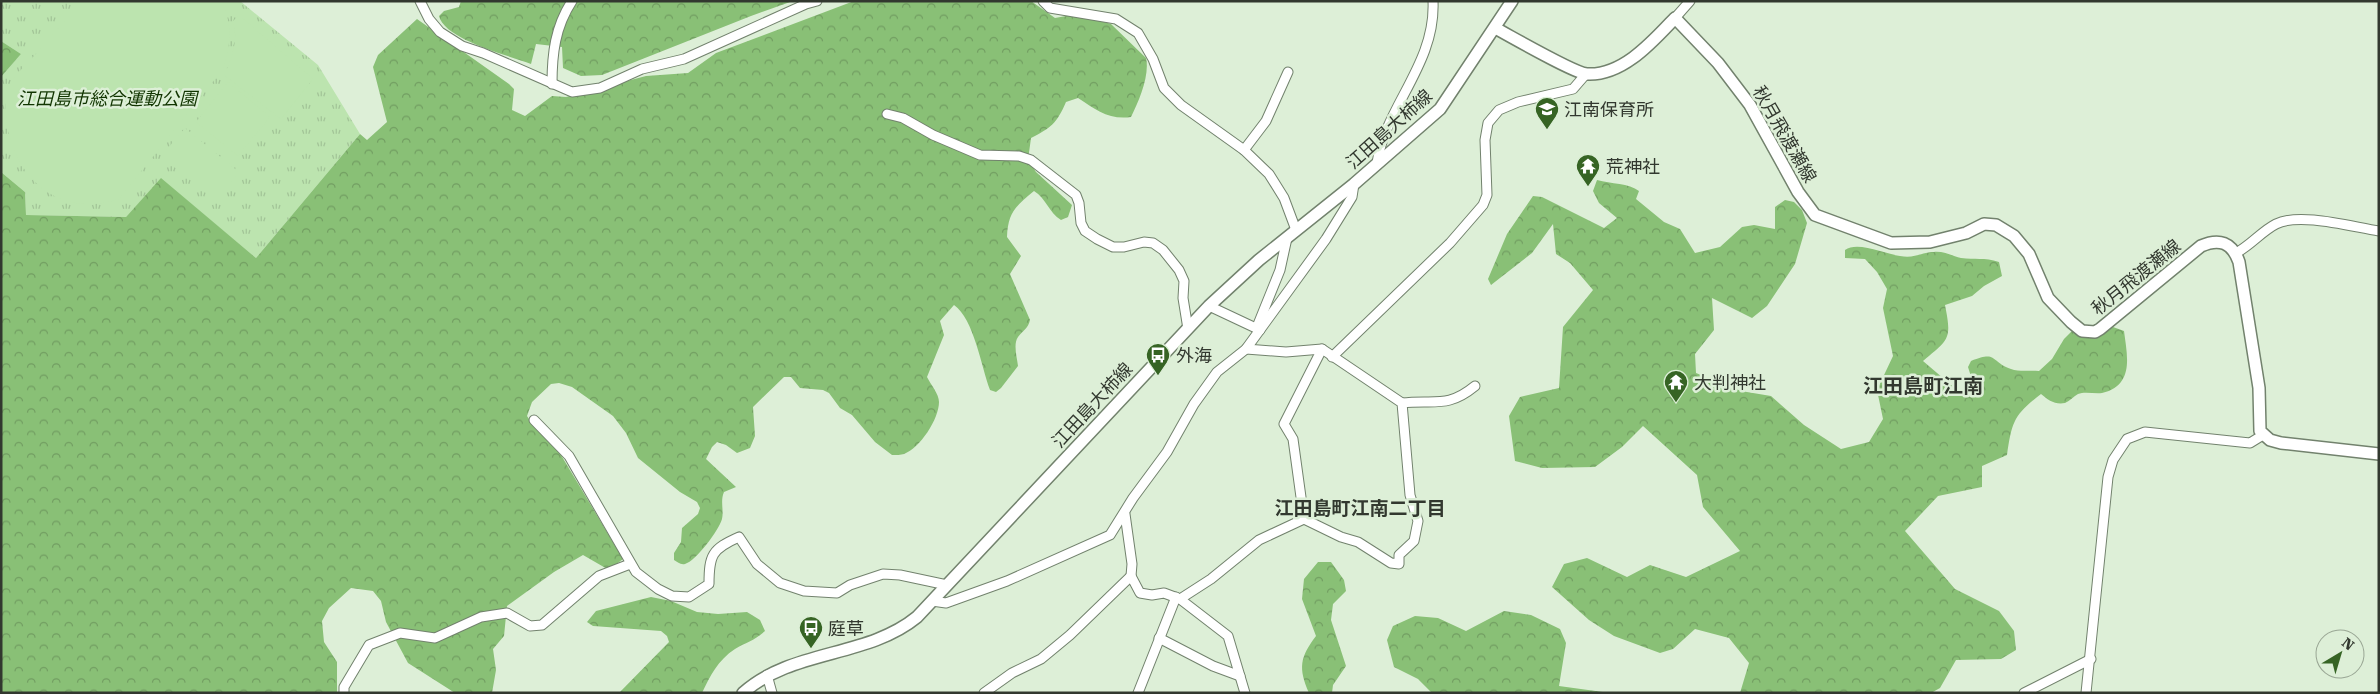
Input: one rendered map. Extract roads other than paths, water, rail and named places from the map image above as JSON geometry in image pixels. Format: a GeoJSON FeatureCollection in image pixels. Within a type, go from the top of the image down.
{"type":"FeatureCollection","features":[{"type":"Feature","properties":{"kind":"main road","name":"江田島大柿線"},"geometry":{"type":"LineString","coordinates":[[743,693],[767,675],[786,666],[890,635],[911,622],[1209,306],[1259,260],[1354,184],[1440,109],[1512,1]]}},
{"type":"Feature","properties":{"kind":"main road"},"geometry":{"type":"LineString","coordinates":[[1495,28],[1586,74],[1612,69],[1630,60],[1652,42],[1675,18]]}},
{"type":"Feature","properties":{"kind":"main road","name":"秋月飛渡瀬線"},"geometry":{"type":"LineString","coordinates":[[1675,18],[1718,62],[1750,105],[1798,192],[1815,215],[1891,243],[1930,242],[1966,233],[1984,224],[1996,225],[2014,236],[2029,254],[2048,298],[2082,331],[2095,332],[2100,329],[2201,246],[2218,241],[2227,244],[2236,253]]}},
{"type":"Feature","properties":{"kind":"main road"},"geometry":{"type":"LineString","coordinates":[[2236,253],[2260,388],[2260,431],[2263,435],[2280,443],[2379,454]]}},
{"type":"Feature","properties":{"kind":"street"},"geometry":{"type":"LineString","coordinates":[[420,1],[429,19],[440,32],[462,46],[483,53],[572,92],[600,88],[642,69],[684,59],[806,4],[817,1]]}},
{"type":"Feature","properties":{"kind":"street"},"geometry":{"type":"LineString","coordinates":[[552,84],[552,62],[560,20],[572,1]]}},
{"type":"Feature","properties":{"kind":"street"},"geometry":{"type":"LineString","coordinates":[[1043,1],[1050,8],[1116,19],[1138,33],[1153,59],[1164,88],[1181,105],[1244,150],[1269,174],[1284,198],[1296,230]]}},
{"type":"Feature","properties":{"kind":"street"},"geometry":{"type":"LineString","coordinates":[[1377,163],[1379,147],[1416,72],[1431,34],[1433,1]]}},
{"type":"Feature","properties":{"kind":"street"},"geometry":{"type":"LineString","coordinates":[[1675,18],[1690,1]]}},
{"type":"Feature","properties":{"kind":"street"},"geometry":{"type":"LineString","coordinates":[[1244,150],[1266,121],[1288,72]]}},
{"type":"Feature","properties":{"kind":"street"},"geometry":{"type":"LineString","coordinates":[[1332,357],[1450,243],[1483,205],[1487,195],[1485,140],[1488,123],[1499,110],[1518,102],[1573,89],[1586,74]]}},
{"type":"Feature","properties":{"kind":"street"},"geometry":{"type":"LineString","coordinates":[[887,114],[903,118],[933,135],[980,156],[1019,156],[1031,160],[1076,195],[1079,202],[1081,223],[1085,231],[1114,247],[1124,247],[1144,242],[1153,243],[1163,250],[1179,270],[1184,281],[1183,298],[1188,329]]}},
{"type":"Feature","properties":{"kind":"street"},"geometry":{"type":"LineString","coordinates":[[932,601],[946,603],[1007,581],[1110,535],[1125,514],[1133,498],[1167,452],[1194,404],[1217,372],[1246,349],[1258,329],[1326,239],[1352,197],[1354,184]]}},
{"type":"Feature","properties":{"kind":"street"},"geometry":{"type":"LineString","coordinates":[[2236,253],[2270,227],[2286,220],[2301,219],[2379,232]]}},
{"type":"Feature","properties":{"kind":"street"},"geometry":{"type":"LineString","coordinates":[[1258,329],[1280,270],[1287,238]]}},
{"type":"Feature","properties":{"kind":"street"},"geometry":{"type":"LineString","coordinates":[[1209,306],[1258,329]]}},
{"type":"Feature","properties":{"kind":"street"},"geometry":{"type":"LineString","coordinates":[[1246,349],[1286,352],[1322,350],[1402,403],[1418,401],[1443,403],[1461,397],[1474,386]]}},
{"type":"Feature","properties":{"kind":"street"},"geometry":{"type":"LineString","coordinates":[[1304,519],[1293,439],[1284,424],[1322,350]]}},
{"type":"Feature","properties":{"kind":"street"},"geometry":{"type":"LineString","coordinates":[[1304,519],[1341,537],[1358,542],[1391,563],[1399,564],[1399,555],[1414,541],[1418,521],[1410,495],[1402,403]]}},
{"type":"Feature","properties":{"kind":"street"},"geometry":{"type":"LineString","coordinates":[[534,420],[569,456],[636,572],[658,589],[672,596],[689,597],[709,584],[709,562],[717,548],[739,537],[757,564],[772,577],[780,583],[804,591],[837,593],[850,585],[883,574],[900,575],[947,585]]}},
{"type":"Feature","properties":{"kind":"street"},"geometry":{"type":"LineString","coordinates":[[2086,693],[2091,660],[2108,477],[2113,460],[2120,449],[2127,440],[2145,432],[2250,444],[2263,435]]}},
{"type":"Feature","properties":{"kind":"street"},"geometry":{"type":"LineString","coordinates":[[1125,514],[1132,564],[1131,576],[1140,592],[1152,595],[1164,593],[1178,598],[1228,636],[1245,693]]}},
{"type":"Feature","properties":{"kind":"street"},"geometry":{"type":"LineString","coordinates":[[1138,693],[1159,638],[1178,598],[1211,579],[1259,540],[1304,519]]}},
{"type":"Feature","properties":{"kind":"street"},"geometry":{"type":"LineString","coordinates":[[344,693],[344,687],[369,645],[400,633],[435,638],[481,617],[507,613],[530,626],[542,625],[599,576],[630,564]]}},
{"type":"Feature","properties":{"kind":"street"},"geometry":{"type":"LineString","coordinates":[[984,693],[1012,673],[1041,659],[1070,635],[1131,576]]}},
{"type":"Feature","properties":{"kind":"street"},"geometry":{"type":"LineString","coordinates":[[1159,638],[1213,666],[1240,676]]}},
{"type":"Feature","properties":{"kind":"street"},"geometry":{"type":"LineString","coordinates":[[2024,693],[2091,660]]}},
{"type":"Feature","properties":{"kind":"street"},"geometry":{"type":"LineString","coordinates":[[767,675],[772,693]]}},
{"type":"Feature","properties":{"kind":"place","name":"江南保育所"},"geometry":{"type":"Point","coordinates":[1547,130]}},
{"type":"Feature","properties":{"kind":"place","name":"荒神社"},"geometry":{"type":"Point","coordinates":[1588,187]}},
{"type":"Feature","properties":{"kind":"place","name":"外海"},"geometry":{"type":"Point","coordinates":[1158,376]}},
{"type":"Feature","properties":{"kind":"place","name":"大判神社"},"geometry":{"type":"Point","coordinates":[1676,403]}},
{"type":"Feature","properties":{"kind":"place","name":"庭草"},"geometry":{"type":"Point","coordinates":[811,649]}},
{"type":"Feature","properties":{"kind":"district","name":"江田島町江南"},"geometry":{"type":"Point","coordinates":[1923,386]}},
{"type":"Feature","properties":{"kind":"district","name":"江田島町江南二丁目"},"geometry":{"type":"Point","coordinates":[1360,508]}},
{"type":"Feature","properties":{"kind":"park label","name":"江田島市総合運動公園"},"geometry":{"type":"Point","coordinates":[107,98]}}]}
